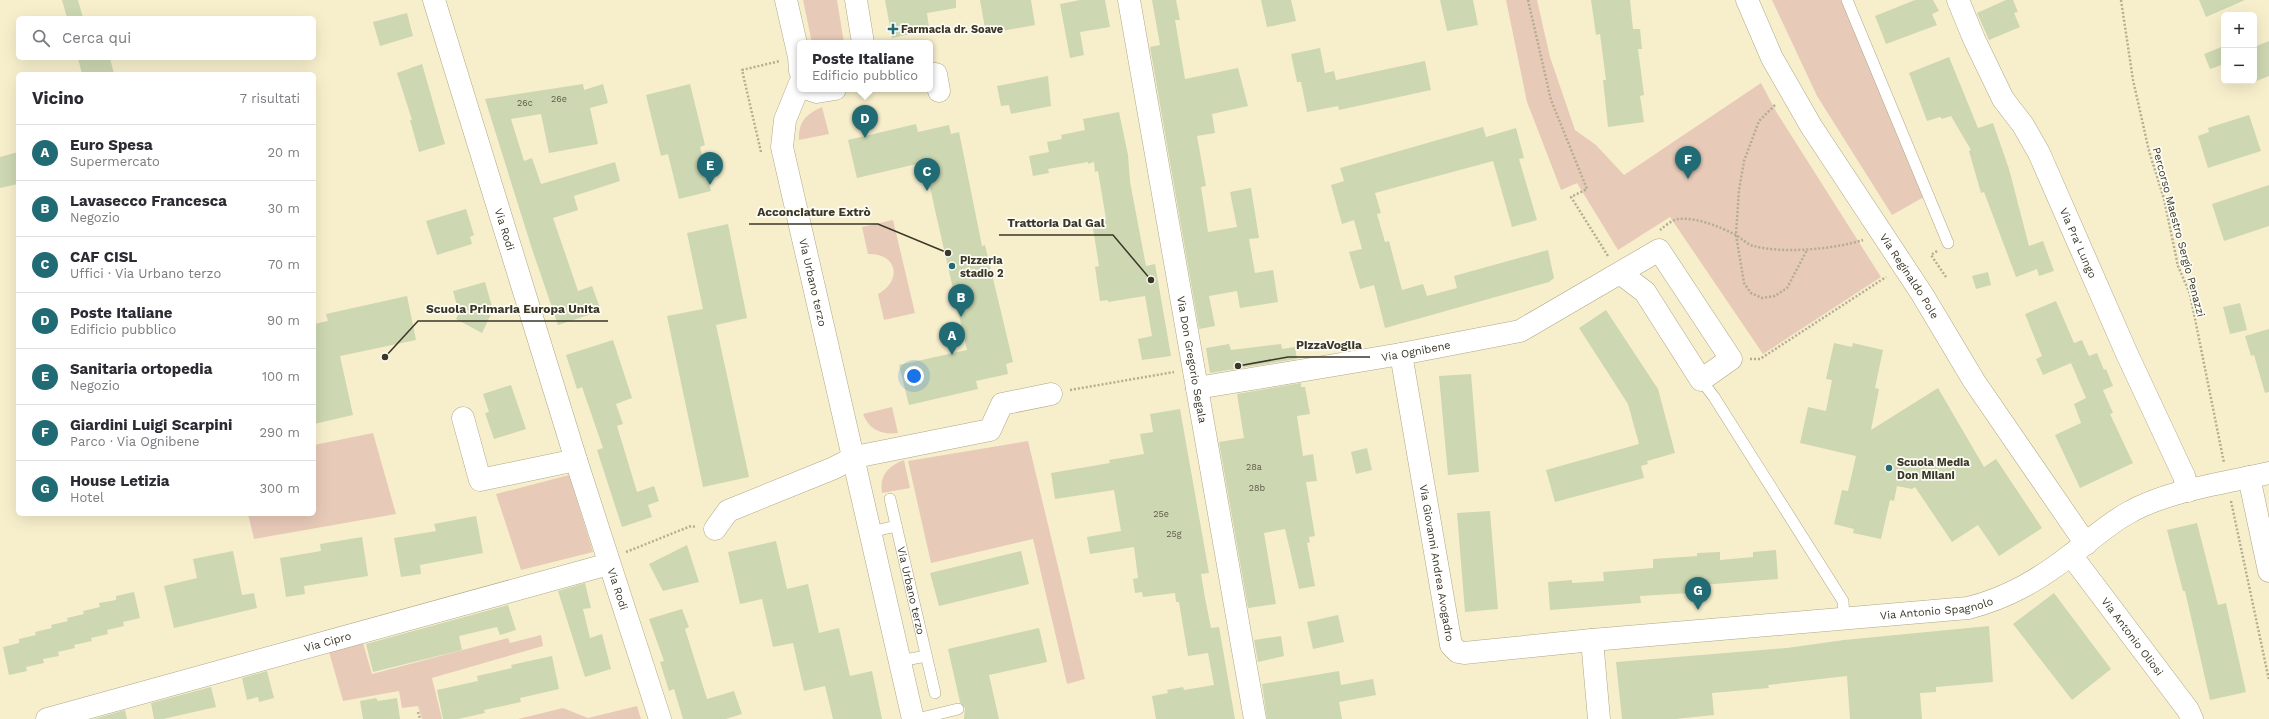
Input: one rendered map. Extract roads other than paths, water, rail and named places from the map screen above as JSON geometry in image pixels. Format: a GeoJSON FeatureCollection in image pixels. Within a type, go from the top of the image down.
{"type":"FeatureCollection","features":[{"type":"Feature","properties":{"kind":"street","name":"Via Rodi"},"geometry":{"type":"LineString","coordinates":[[434,0],[576,460],[660,719]]}},
{"type":"Feature","properties":{"kind":"street"},"geometry":{"type":"LineString","coordinates":[[786,0],[797,48]]}},
{"type":"Feature","properties":{"kind":"street"},"geometry":{"type":"LineString","coordinates":[[856,0],[863,40]]}},
{"type":"Feature","properties":{"kind":"street","name":"Via Don Gregorio Segala"},"geometry":{"type":"LineString","coordinates":[[1129,0],[1255,719]]}},
{"type":"Feature","properties":{"kind":"street","name":"Via Reginaldo Pole"},"geometry":{"type":"LineString","coordinates":[[1747,0],[1772,58],[1790,91],[1877,229],[1922,294],[2079,550]]}},
{"type":"Feature","properties":{"kind":"street","name":"Via Pra' Lungo"},"geometry":{"type":"LineString","coordinates":[[1958,0],[1974,40],[2003,99],[2023,125],[2040,154],[2127,354],[2184,476],[2188,492]]}},
{"type":"Feature","properties":{"kind":"street","name":"Via Urbano terzo"},"geometry":{"type":"LineString","coordinates":[[798,92],[785,120],[782,147],[855,457],[913,719]]}},
{"type":"Feature","properties":{"kind":"street","name":"Via Ognibene"},"geometry":{"type":"LineString","coordinates":[[1197,388],[1401,354],[1520,331],[1659,250],[1731,359],[1701,380]]}},
{"type":"Feature","properties":{"kind":"street"},"geometry":{"type":"LineString","coordinates":[[1620,273],[1645,292],[1701,380]]}},
{"type":"Feature","properties":{"kind":"street","name":"Via Giovanni Andrea Avogadro"},"geometry":{"type":"LineString","coordinates":[[1401,354],[1451,645],[1458,652],[1464,653],[1592,640]]}},
{"type":"Feature","properties":{"kind":"street"},"geometry":{"type":"LineString","coordinates":[[714,529],[728,511],[834,468],[855,457],[990,430],[1002,404],[1051,394]]}},
{"type":"Feature","properties":{"kind":"street"},"geometry":{"type":"LineString","coordinates":[[463,418],[480,480],[576,460]]}},
{"type":"Feature","properties":{"kind":"street"},"geometry":{"type":"LineString","coordinates":[[2259,475],[2269,571]]}},
{"type":"Feature","properties":{"kind":"street","name":"Via Antonio Spagnolo"},"geometry":{"type":"LineString","coordinates":[[1592,640],[1968,608],[1994,602],[2027,586],[2079,550],[2108,524],[2130,511],[2158,500],[2259,475]]}},
{"type":"Feature","properties":{"kind":"street","name":"Via Antonio Oliosi"},"geometry":{"type":"LineString","coordinates":[[2079,550],[2188,710],[2192,719]]}},
{"type":"Feature","properties":{"kind":"street","name":"Via Cipro"},"geometry":{"type":"LineString","coordinates":[[47,719],[609,564]]}},
{"type":"Feature","properties":{"kind":"street"},"geometry":{"type":"LineString","coordinates":[[1592,640],[1599,719]]}},
{"type":"Feature","properties":{"kind":"lane"},"geometry":{"type":"LineString","coordinates":[[1847,0],[1948,243]]}},
{"type":"Feature","properties":{"kind":"lane"},"geometry":{"type":"LineString","coordinates":[[1701,380],[1714,397],[1843,601],[1844,619]]}},
{"type":"Feature","properties":{"kind":"lane","name":"Via Urbano terzo"},"geometry":{"type":"LineString","coordinates":[[890,499],[935,693]]}},
{"type":"Feature","properties":{"kind":"lane"},"geometry":{"type":"LineString","coordinates":[[871,532],[896,526]]}},
{"type":"Feature","properties":{"kind":"lane"},"geometry":{"type":"LineString","coordinates":[[900,661],[926,656]]}},
{"type":"Feature","properties":{"kind":"lane"},"geometry":{"type":"LineString","coordinates":[[917,719],[958,708]]}},
{"type":"Feature","properties":{"kind":"place","name":"Farmacia dr. Soave"},"geometry":{"type":"Point","coordinates":[893,29]}},
{"type":"Feature","properties":{"kind":"place","name":"Poste Italiane"},"geometry":{"type":"Point","coordinates":[865,138]}},
{"type":"Feature","properties":{"kind":"place","name":"Giardini Luigi Scarpini"},"geometry":{"type":"Point","coordinates":[1688,179]}},
{"type":"Feature","properties":{"kind":"place","name":"Sanitaria ortopedia"},"geometry":{"type":"Point","coordinates":[710,185]}},
{"type":"Feature","properties":{"kind":"place","name":"CAF CISL"},"geometry":{"type":"Point","coordinates":[927,191]}},
{"type":"Feature","properties":{"kind":"place","name":"Acconciature Extrò"},"geometry":{"type":"Point","coordinates":[948,253]}},
{"type":"Feature","properties":{"kind":"place","name":"Pizzeria stadio 2"},"geometry":{"type":"Point","coordinates":[952,266]}},
{"type":"Feature","properties":{"kind":"place","name":"Trattoria Dal Gal"},"geometry":{"type":"Point","coordinates":[1151,280]}},
{"type":"Feature","properties":{"kind":"place","name":"Lavasecco Francesca"},"geometry":{"type":"Point","coordinates":[961,317]}},
{"type":"Feature","properties":{"kind":"place","name":"Euro Spesa"},"geometry":{"type":"Point","coordinates":[952,355]}},
{"type":"Feature","properties":{"kind":"place","name":"Scuola Primaria Europa Unita"},"geometry":{"type":"Point","coordinates":[385,357]}},
{"type":"Feature","properties":{"kind":"place","name":"PizzaVoglia"},"geometry":{"type":"Point","coordinates":[1238,366]}},
{"type":"Feature","properties":{"kind":"place","name":"Scuola Media Don Milani"},"geometry":{"type":"Point","coordinates":[1889,468]}},
{"type":"Feature","properties":{"kind":"place","name":"House Letizia"},"geometry":{"type":"Point","coordinates":[1698,610]}}]}
